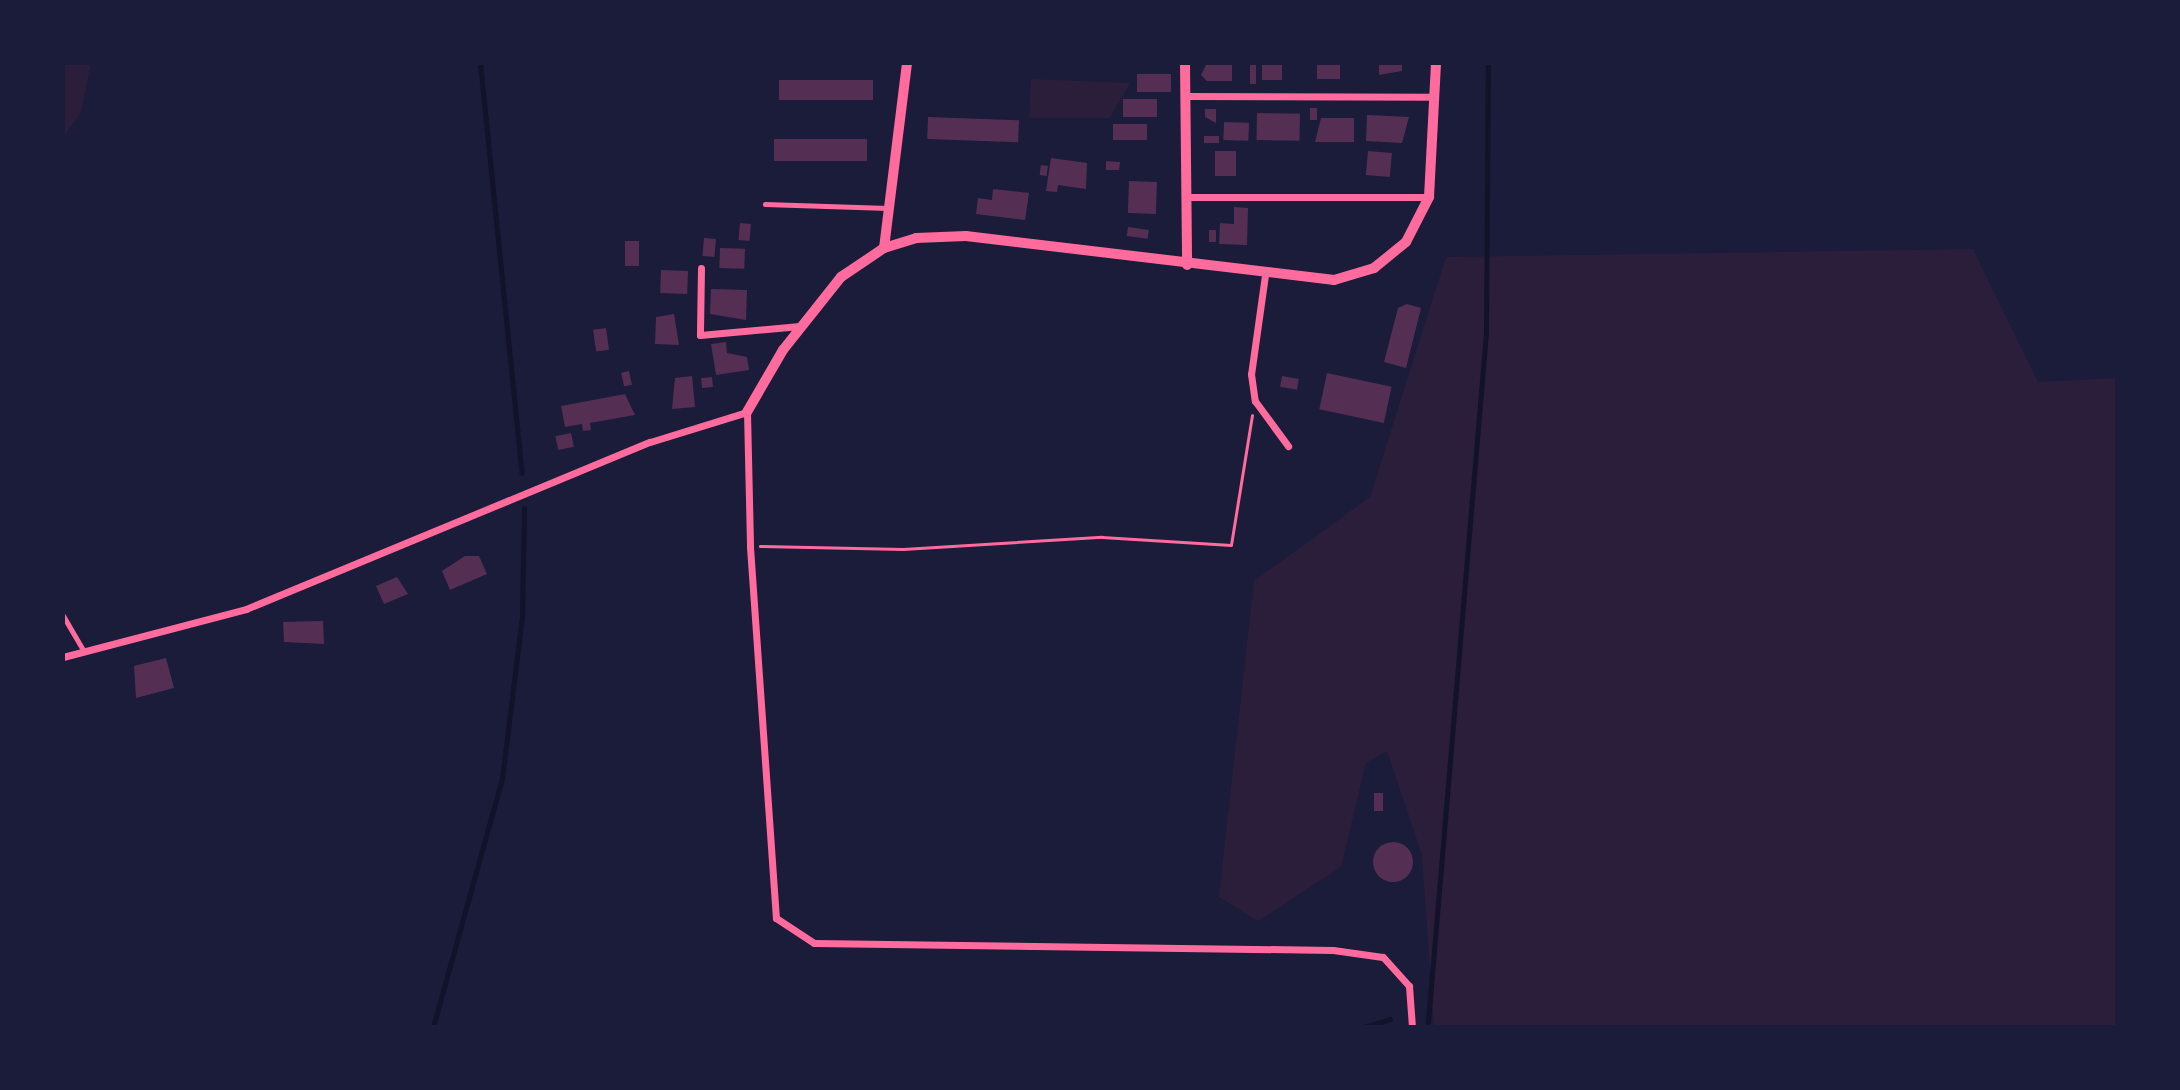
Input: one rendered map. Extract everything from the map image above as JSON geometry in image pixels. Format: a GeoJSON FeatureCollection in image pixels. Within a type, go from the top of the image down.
{"type":"FeatureCollection","features":[{"type":"Feature","properties":{"kind":"street"},"geometry":{"type":"LineString","coordinates":[[884,248],[907,63]]}},
{"type":"Feature","properties":{"kind":"street"},"geometry":{"type":"LineString","coordinates":[[1185,63],[1187,265]]}},
{"type":"Feature","properties":{"kind":"street"},"geometry":{"type":"LineString","coordinates":[[1412,1027],[1409,986],[1383,957],[1333,950],[814,943],[776,918],[750,547],[747,412],[800,326],[841,277],[884,248],[966,236],[1265,275],[1334,280],[1374,268],[1406,243],[1429,197],[1436,63]]}},
{"type":"Feature","properties":{"kind":"street"},"geometry":{"type":"LineString","coordinates":[[1185,96],[1436,97]]}},
{"type":"Feature","properties":{"kind":"street"},"geometry":{"type":"LineString","coordinates":[[1185,197],[1429,197]]}},
{"type":"Feature","properties":{"kind":"street"},"geometry":{"type":"LineString","coordinates":[[701,268],[700,335],[800,326]]}},
{"type":"Feature","properties":{"kind":"street"},"geometry":{"type":"LineString","coordinates":[[1265,275],[1251,374],[1255,401],[1288,446]]}},
{"type":"Feature","properties":{"kind":"street"},"geometry":{"type":"LineString","coordinates":[[63,657],[246,609],[650,442],[747,412]]}},
{"type":"Feature","properties":{"kind":"lane"},"geometry":{"type":"LineString","coordinates":[[765,204],[888,208]]}},
{"type":"Feature","properties":{"kind":"lane"},"geometry":{"type":"LineString","coordinates":[[63,615],[84,651]]}},
{"type":"Feature","properties":{"kind":"path"},"geometry":{"type":"LineString","coordinates":[[750,547],[903,549],[1102,537],[1231,545],[1255,401]]}},
{"type":"Feature","properties":{"kind":"shaded area"},"geometry":{"type":"Polygon","coordinates":[[[63,63],[91,63],[81,113],[63,137],[63,63]]]}},
{"type":"Feature","properties":{"kind":"shaded area"},"geometry":{"type":"Polygon","coordinates":[[[1031,79],[1130,83],[1110,118],[1029,118],[1031,79]]]}},
{"type":"Feature","properties":{"kind":"shaded area"},"geometry":{"type":"Polygon","coordinates":[[[1973,249],[2038,382],[2117,378],[2117,1027],[1434,1027],[1422,855],[1387,751],[1366,763],[1341,867],[1258,921],[1219,897],[1254,581],[1370,497],[1446,257],[1973,249]]]}},
{"type":"Feature","properties":{"kind":"building"},"geometry":{"type":"Polygon","coordinates":[[[1207,63],[1232,63],[1232,81],[1207,81],[1201,75],[1207,63]]]}},
{"type":"Feature","properties":{"kind":"building"},"geometry":{"type":"Polygon","coordinates":[[[1262,63],[1282,63],[1282,80],[1262,80],[1262,63]]]}},
{"type":"Feature","properties":{"kind":"building"},"geometry":{"type":"Polygon","coordinates":[[[1317,63],[1340,63],[1340,79],[1317,79],[1317,63]]]}},
{"type":"Feature","properties":{"kind":"building"},"geometry":{"type":"Polygon","coordinates":[[[1379,63],[1402,63],[1402,71],[1379,75],[1379,63]]]}},
{"type":"Feature","properties":{"kind":"building"},"geometry":{"type":"Polygon","coordinates":[[[1250,65],[1256,65],[1256,84],[1250,84],[1250,65]]]}},
{"type":"Feature","properties":{"kind":"building"},"geometry":{"type":"Polygon","coordinates":[[[1137,74],[1171,74],[1171,92],[1137,92],[1137,74]]]}},
{"type":"Feature","properties":{"kind":"building"},"geometry":{"type":"Polygon","coordinates":[[[779,80],[873,80],[873,100],[779,100],[779,80]]]}},
{"type":"Feature","properties":{"kind":"building"},"geometry":{"type":"Polygon","coordinates":[[[1123,99],[1157,99],[1157,117],[1123,117],[1123,99]]]}},
{"type":"Feature","properties":{"kind":"building"},"geometry":{"type":"Polygon","coordinates":[[[1310,108],[1317,108],[1317,120],[1310,120],[1310,108]]]}},
{"type":"Feature","properties":{"kind":"building"},"geometry":{"type":"Polygon","coordinates":[[[1205,109],[1216,109],[1216,123],[1205,117],[1205,109]]]}},
{"type":"Feature","properties":{"kind":"building"},"geometry":{"type":"Polygon","coordinates":[[[1257,113],[1300,114],[1300,141],[1257,140],[1257,113]]]}},
{"type":"Feature","properties":{"kind":"building"},"geometry":{"type":"Polygon","coordinates":[[[1367,115],[1409,117],[1402,143],[1366,141],[1367,115]]]}},
{"type":"Feature","properties":{"kind":"building"},"geometry":{"type":"Polygon","coordinates":[[[928,117],[1019,120],[1018,142],[927,139],[928,117]]]}},
{"type":"Feature","properties":{"kind":"building"},"geometry":{"type":"Polygon","coordinates":[[[1321,118],[1354,118],[1354,142],[1315,142],[1321,118]]]}},
{"type":"Feature","properties":{"kind":"building"},"geometry":{"type":"Polygon","coordinates":[[[1224,122],[1249,123],[1248,141],[1223,140],[1224,122]]]}},
{"type":"Feature","properties":{"kind":"building"},"geometry":{"type":"Polygon","coordinates":[[[1113,124],[1147,124],[1147,140],[1113,140],[1113,124]]]}},
{"type":"Feature","properties":{"kind":"building"},"geometry":{"type":"Polygon","coordinates":[[[1204,136],[1219,136],[1219,143],[1204,143],[1204,136]]]}},
{"type":"Feature","properties":{"kind":"building"},"geometry":{"type":"Polygon","coordinates":[[[774,139],[867,139],[867,161],[774,161],[774,139]]]}},
{"type":"Feature","properties":{"kind":"building"},"geometry":{"type":"Polygon","coordinates":[[[1215,151],[1236,151],[1236,176],[1215,176],[1215,151]]]}},
{"type":"Feature","properties":{"kind":"building"},"geometry":{"type":"Polygon","coordinates":[[[1368,151],[1392,153],[1390,177],[1366,175],[1368,151]]]}},
{"type":"Feature","properties":{"kind":"building"},"geometry":{"type":"Polygon","coordinates":[[[1051,158],[1087,163],[1086,189],[1058,185],[1057,192],[1046,191],[1051,158]]]}},
{"type":"Feature","properties":{"kind":"building"},"geometry":{"type":"Polygon","coordinates":[[[1106,161],[1120,162],[1119,170],[1106,170],[1106,161]]]}},
{"type":"Feature","properties":{"kind":"building"},"geometry":{"type":"Polygon","coordinates":[[[1041,165],[1048,166],[1047,176],[1040,175],[1041,165]]]}},
{"type":"Feature","properties":{"kind":"building"},"geometry":{"type":"Polygon","coordinates":[[[1129,181],[1157,182],[1156,214],[1128,213],[1129,181]]]}},
{"type":"Feature","properties":{"kind":"building"},"geometry":{"type":"Polygon","coordinates":[[[993,189],[1029,193],[1025,220],[976,214],[978,198],[992,200],[993,189]]]}},
{"type":"Feature","properties":{"kind":"building"},"geometry":{"type":"Polygon","coordinates":[[[1234,207],[1248,208],[1247,245],[1219,244],[1220,223],[1234,224],[1234,207]]]}},
{"type":"Feature","properties":{"kind":"building"},"geometry":{"type":"Polygon","coordinates":[[[740,223],[751,224],[749,241],[739,240],[740,223]]]}},
{"type":"Feature","properties":{"kind":"building"},"geometry":{"type":"Polygon","coordinates":[[[1128,227],[1149,230],[1148,239],[1127,236],[1128,227]]]}},
{"type":"Feature","properties":{"kind":"building"},"geometry":{"type":"Polygon","coordinates":[[[1209,230],[1216,230],[1216,242],[1209,242],[1209,230]]]}},
{"type":"Feature","properties":{"kind":"building"},"geometry":{"type":"Polygon","coordinates":[[[704,238],[716,239],[714,257],[702,256],[704,238]]]}},
{"type":"Feature","properties":{"kind":"building"},"geometry":{"type":"Polygon","coordinates":[[[625,241],[639,241],[639,266],[625,266],[625,241]]]}},
{"type":"Feature","properties":{"kind":"building"},"geometry":{"type":"Polygon","coordinates":[[[720,248],[745,249],[744,269],[719,268],[720,248]]]}},
{"type":"Feature","properties":{"kind":"building"},"geometry":{"type":"Polygon","coordinates":[[[661,270],[688,271],[687,294],[660,293],[661,270]]]}},
{"type":"Feature","properties":{"kind":"building"},"geometry":{"type":"Polygon","coordinates":[[[711,289],[747,290],[746,320],[710,314],[711,289]]]}},
{"type":"Feature","properties":{"kind":"building"},"geometry":{"type":"Polygon","coordinates":[[[1407,304],[1421,308],[1406,368],[1384,362],[1398,308],[1407,304]]]}},
{"type":"Feature","properties":{"kind":"building"},"geometry":{"type":"Polygon","coordinates":[[[674,314],[679,345],[655,344],[656,317],[674,314]]]}},
{"type":"Feature","properties":{"kind":"building"},"geometry":{"type":"Polygon","coordinates":[[[606,328],[609,350],[596,352],[593,330],[606,328]]]}},
{"type":"Feature","properties":{"kind":"building"},"geometry":{"type":"Polygon","coordinates":[[[726,342],[727,353],[747,357],[749,370],[716,375],[711,344],[726,342]]]}},
{"type":"Feature","properties":{"kind":"building"},"geometry":{"type":"Polygon","coordinates":[[[629,371],[632,385],[624,386],[621,373],[629,371]]]}},
{"type":"Feature","properties":{"kind":"building"},"geometry":{"type":"Polygon","coordinates":[[[1327,373],[1392,387],[1384,423],[1319,409],[1327,373]]]}},
{"type":"Feature","properties":{"kind":"building"},"geometry":{"type":"Polygon","coordinates":[[[692,376],[695,407],[672,409],[675,378],[692,376]]]}},
{"type":"Feature","properties":{"kind":"building"},"geometry":{"type":"Polygon","coordinates":[[[1282,376],[1299,379],[1297,390],[1280,387],[1282,376]]]}},
{"type":"Feature","properties":{"kind":"building"},"geometry":{"type":"Polygon","coordinates":[[[712,377],[713,387],[702,388],[701,378],[712,377]]]}},
{"type":"Feature","properties":{"kind":"building"},"geometry":{"type":"Polygon","coordinates":[[[625,394],[635,415],[590,423],[591,430],[583,431],[582,424],[565,427],[561,406],[625,394]]]}},
{"type":"Feature","properties":{"kind":"building"},"geometry":{"type":"Polygon","coordinates":[[[571,433],[574,447],[558,450],[555,436],[571,433]]]}},
{"type":"Feature","properties":{"kind":"building"},"geometry":{"type":"Polygon","coordinates":[[[465,556],[479,556],[487,574],[450,590],[442,571],[465,556]]]}},
{"type":"Feature","properties":{"kind":"building"},"geometry":{"type":"Polygon","coordinates":[[[397,577],[408,594],[384,604],[376,586],[397,577]]]}},
{"type":"Feature","properties":{"kind":"building"},"geometry":{"type":"Polygon","coordinates":[[[323,621],[324,644],[284,642],[283,622],[323,621]]]}},
{"type":"Feature","properties":{"kind":"building"},"geometry":{"type":"Polygon","coordinates":[[[166,658],[174,688],[136,698],[134,666],[166,658]]]}},
{"type":"Feature","properties":{"kind":"building"},"geometry":{"type":"Polygon","coordinates":[[[1374,793],[1383,793],[1383,811],[1374,811],[1374,793]]]}},
{"type":"Feature","properties":{"kind":"building"},"geometry":{"type":"Polygon","coordinates":[[[1393,842],[1407,848],[1413,862],[1407,876],[1393,882],[1379,876],[1373,862],[1379,848],[1393,842]]]}},
{"type":"Feature","properties":{"kind":"waterway"},"geometry":{"type":"LineString","coordinates":[[480,63],[522,473]]}},
{"type":"Feature","properties":{"kind":"waterway"},"geometry":{"type":"LineString","coordinates":[[1428,1022],[1486,333],[1488,63]]}},
{"type":"Feature","properties":{"kind":"waterway"},"geometry":{"type":"LineString","coordinates":[[433,1027],[502,779],[522,616],[524,508]]}},
{"type":"Feature","properties":{"kind":"waterway"},"geometry":{"type":"LineString","coordinates":[[1364,1027],[1390,1019]]}}]}
